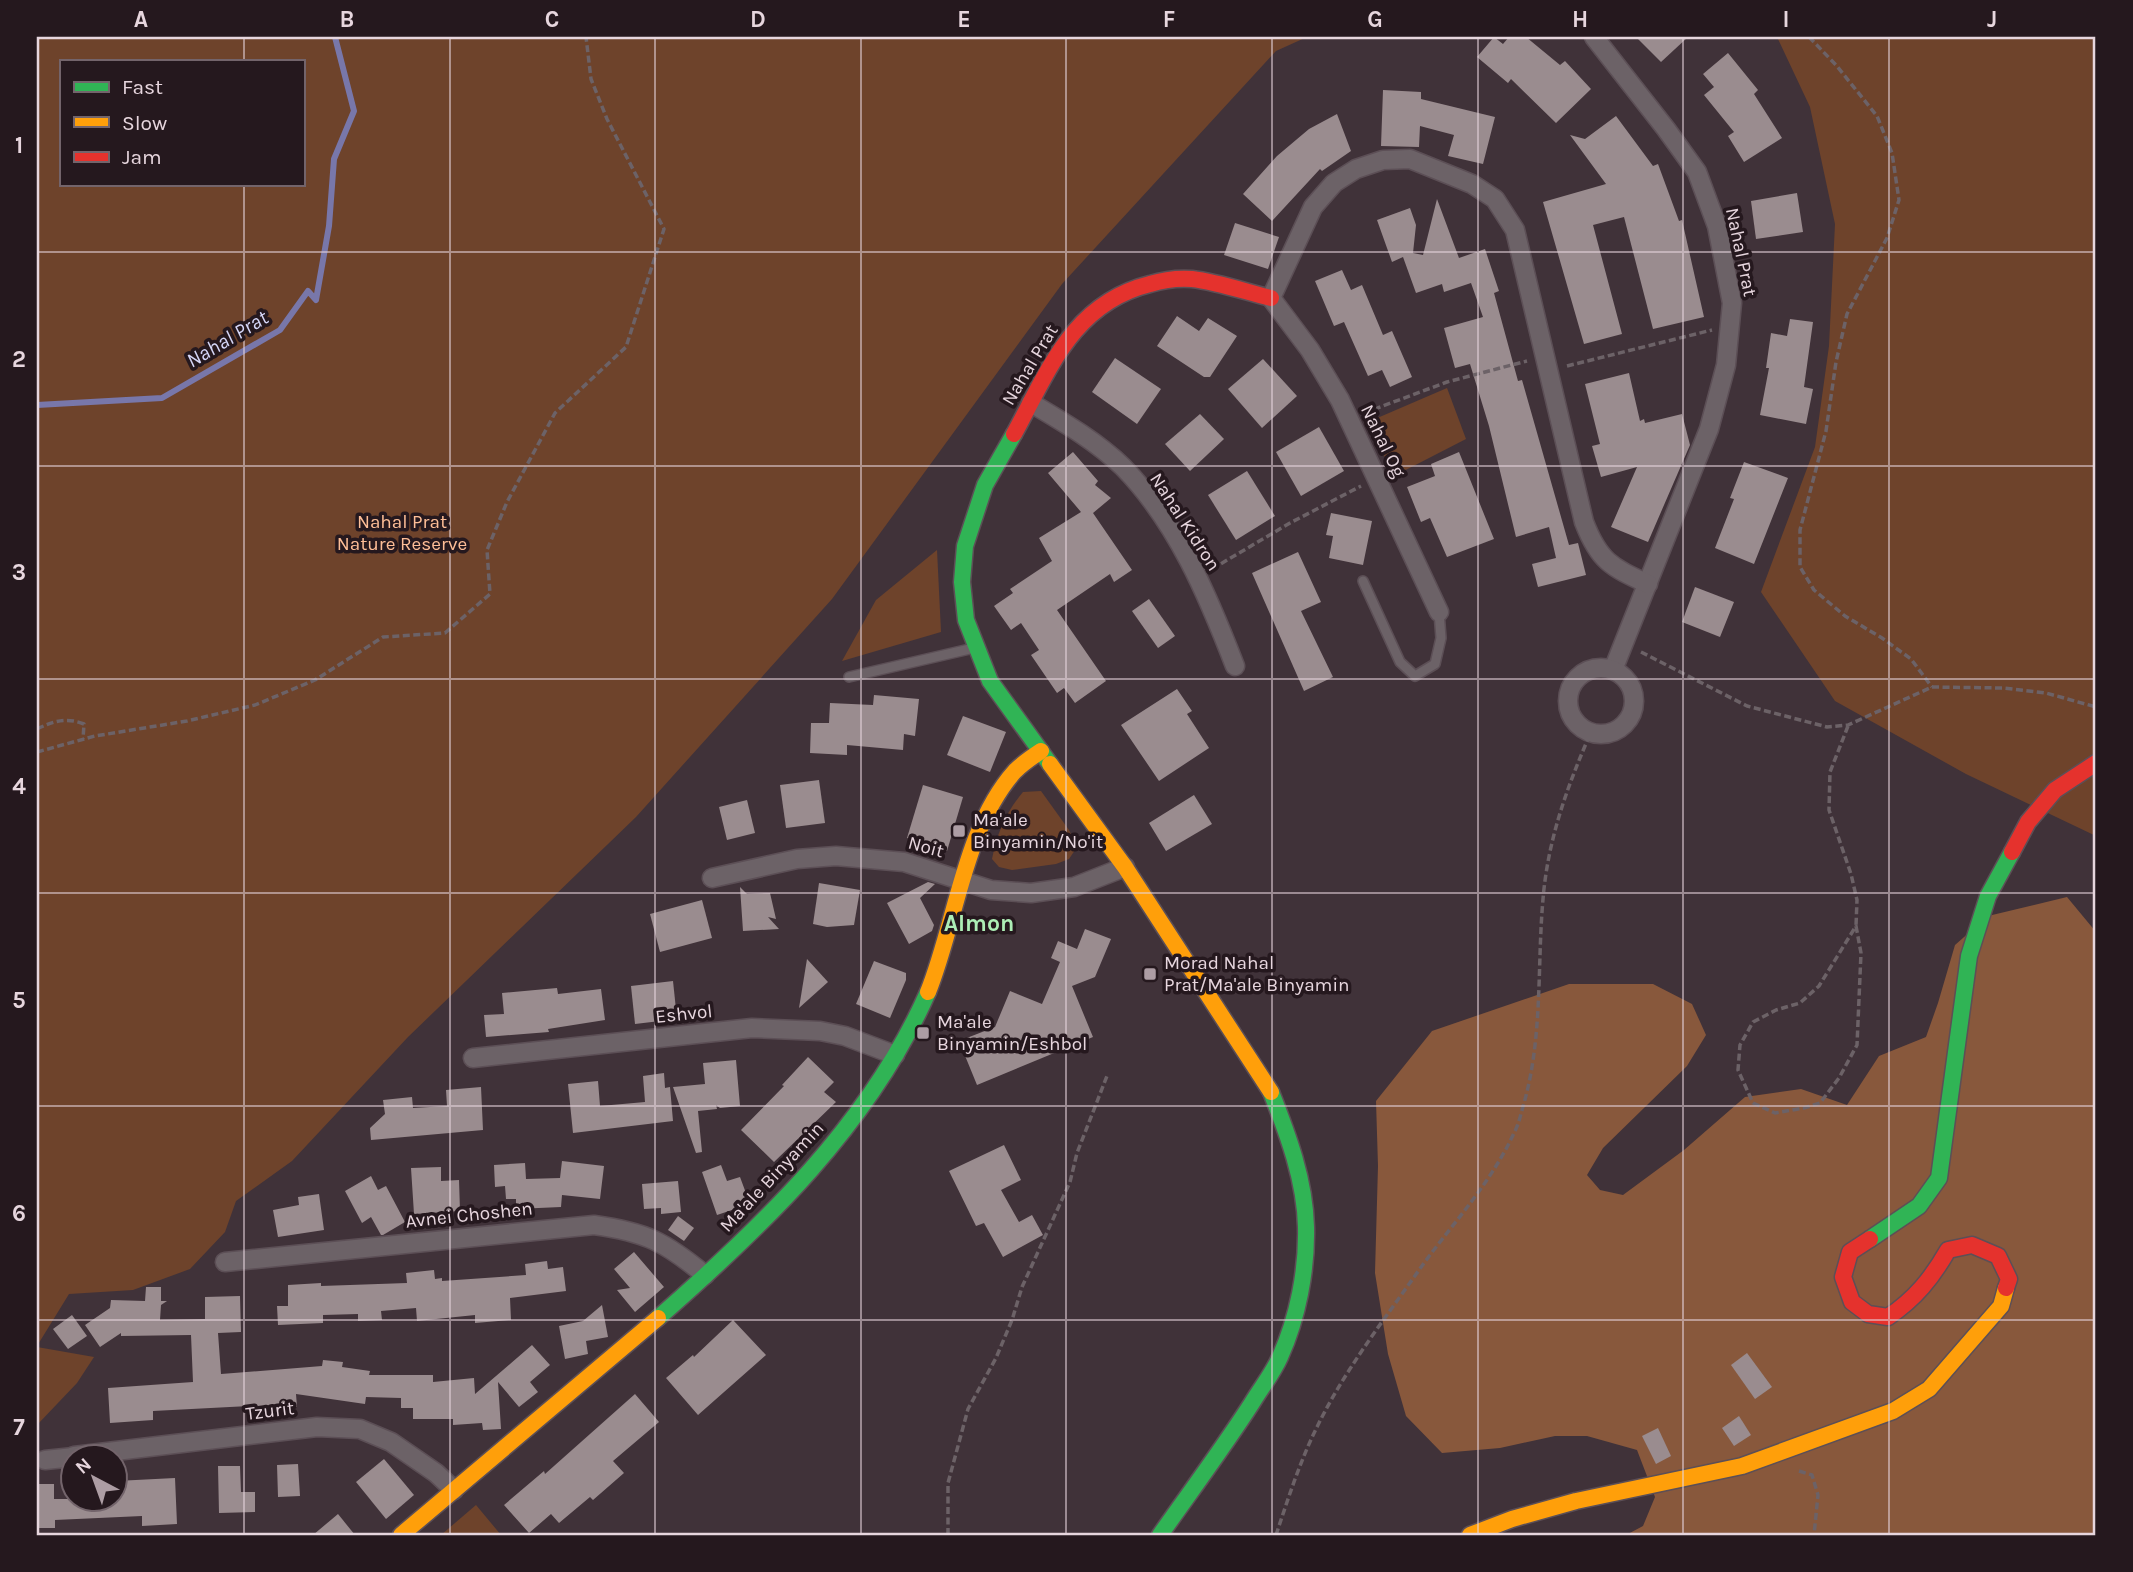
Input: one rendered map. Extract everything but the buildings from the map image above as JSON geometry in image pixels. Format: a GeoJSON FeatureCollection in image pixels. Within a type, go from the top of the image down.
{"type":"FeatureCollection","features":[{"type":"Feature","properties":{"kind":"street","name":"Nahal Prat"},"geometry":{"type":"LineString","coordinates":[[1594,37],[1660,120],[1697,173],[1717,226],[1732,303],[1726,365],[1709,429],[1613,670]]}},
{"type":"Feature","properties":{"kind":"street"},"geometry":{"type":"LineString","coordinates":[[1271,298],[1313,207],[1334,183],[1356,169],[1383,160],[1410,159],[1472,184],[1495,199],[1514,230],[1575,490],[1594,547],[1619,571],[1648,584]]}},
{"type":"Feature","properties":{"kind":"street","name":"Nahal Prat"},"geometry":{"type":"LineString","coordinates":[[1160,1535],[1234,1431],[1279,1359],[1294,1319],[1303,1275],[1306,1226],[1301,1187],[1290,1141],[1270,1089],[1125,867],[990,681],[966,620],[962,582],[965,546],[985,485],[1031,403],[1067,341],[1083,320],[1103,303],[1129,289],[1160,281],[1192,279],[1271,298]]}},
{"type":"Feature","properties":{"kind":"street","name":"Nahal Og"},"geometry":{"type":"LineString","coordinates":[[1271,298],[1310,350],[1349,418],[1439,612]]}},
{"type":"Feature","properties":{"kind":"street","name":"Nahal Kidron"},"geometry":{"type":"LineString","coordinates":[[1031,403],[1097,446],[1122,467],[1146,495],[1198,577],[1235,666]]}},
{"type":"Feature","properties":{"kind":"street"},"geometry":{"type":"LineString","coordinates":[[1592,669],[1613,670],[1630,684],[1634,706],[1630,717],[1614,732],[1591,732],[1574,720],[1568,700],[1570,690],[1583,673],[1592,669]]}},
{"type":"Feature","properties":{"kind":"street","name":"Ma'ale Binyamin"},"geometry":{"type":"LineString","coordinates":[[401,1535],[633,1340],[705,1275],[765,1218],[853,1119],[895,1055],[933,978],[979,835],[1013,773],[1041,751]]}},
{"type":"Feature","properties":{"kind":"street"},"geometry":{"type":"LineString","coordinates":[[1470,1535],[1512,1518],[1576,1501],[1742,1466],[1893,1411],[1929,1389],[2001,1306],[2009,1279],[1998,1256],[1972,1245],[1948,1250],[1930,1280],[1911,1304],[1888,1317],[1868,1314],[1852,1302],[1843,1277],[1850,1252],[1919,1206],[1939,1178],[1969,956],[1988,896],[2028,822],[2054,790],[2096,763]]}},
{"type":"Feature","properties":{"kind":"street","name":"Noit"},"geometry":{"type":"LineString","coordinates":[[712,878],[797,859],[836,856],[904,862],[991,890],[1031,893],[1074,887],[1125,867]]}},
{"type":"Feature","properties":{"kind":"street","name":"Eshvol"},"geometry":{"type":"LineString","coordinates":[[473,1058],[752,1028],[820,1031],[845,1036],[895,1055]]}},
{"type":"Feature","properties":{"kind":"street","name":"Avnei Choshen"},"geometry":{"type":"LineString","coordinates":[[225,1262],[594,1225],[655,1239],[705,1275]]}},
{"type":"Feature","properties":{"kind":"street","name":"Tzurit"},"geometry":{"type":"LineString","coordinates":[[130,1450],[317,1427],[360,1429],[391,1442],[436,1473],[454,1490]]}},
{"type":"Feature","properties":{"kind":"street","name":"Tzurit"},"geometry":{"type":"LineString","coordinates":[[45,1460],[60,1458]]}},
{"type":"Feature","properties":{"kind":"lane"},"geometry":{"type":"LineString","coordinates":[[1363,581],[1400,662],[1415,676],[1435,664],[1441,638],[1439,612]]}},
{"type":"Feature","properties":{"kind":"lane"},"geometry":{"type":"LineString","coordinates":[[849,677],[975,648]]}},
{"type":"Feature","properties":{"kind":"path"},"geometry":{"type":"LineString","coordinates":[[37,752],[83,739],[187,722],[255,705],[315,680],[383,637],[445,633],[490,594],[487,550],[507,502],[555,413],[626,347],[664,229],[607,120],[592,79],[586,37]]}},
{"type":"Feature","properties":{"kind":"path"},"geometry":{"type":"LineString","coordinates":[[1809,37],[1836,65],[1877,116],[1892,153],[1899,200],[1887,238],[1847,314],[1836,362],[1826,430],[1800,530],[1800,567],[1814,590],[1845,616],[1911,659],[1933,687]]}},
{"type":"Feature","properties":{"kind":"path"},"geometry":{"type":"LineString","coordinates":[[1349,418],[1447,382],[1730,325]]}},
{"type":"Feature","properties":{"kind":"path"},"geometry":{"type":"LineString","coordinates":[[1198,577],[1290,523],[1378,477]]}},
{"type":"Feature","properties":{"kind":"path"},"geometry":{"type":"LineString","coordinates":[[1624,643],[1747,706],[1827,727],[1848,725],[1933,687],[2003,688],[2046,693],[2096,707]]}},
{"type":"Feature","properties":{"kind":"path"},"geometry":{"type":"LineString","coordinates":[[37,729],[51,722],[66,719],[76,721],[84,724],[83,739]]}},
{"type":"Feature","properties":{"kind":"path"},"geometry":{"type":"LineString","coordinates":[[1848,725],[1829,772],[1829,810],[1857,900],[1856,926],[1861,953],[1857,1045],[1839,1078],[1820,1103],[1775,1113],[1753,1102],[1738,1070],[1740,1045],[1753,1022],[1776,1010],[1800,1003],[1819,986],[1856,926]]}},
{"type":"Feature","properties":{"kind":"path"},"geometry":{"type":"LineString","coordinates":[[1276,1535],[1292,1487],[1324,1414],[1353,1366],[1487,1179],[1515,1132],[1529,1085],[1538,1031],[1543,898],[1553,832],[1568,786],[1591,732]]}},
{"type":"Feature","properties":{"kind":"path"},"geometry":{"type":"LineString","coordinates":[[948,1535],[948,1483],[968,1409],[996,1358],[1022,1287],[1070,1182],[1077,1153],[1107,1076]]}},
{"type":"Feature","properties":{"kind":"path"},"geometry":{"type":"LineString","coordinates":[[1791,1468],[1812,1475],[1818,1494],[1814,1535]]}},
{"type":"Feature","properties":{"kind":"green space","name":"Nahal Prat Nature Reserve"},"geometry":{"type":"Polygon","coordinates":[[[37,37],[1307,37],[1276,51],[1062,284],[832,599],[636,817],[408,1037],[292,1161],[236,1201],[225,1232],[190,1269],[133,1290],[69,1294],[37,1346],[37,37]]]}},
{"type":"Feature","properties":{"kind":"green space"},"geometry":{"type":"Polygon","coordinates":[[[1777,37],[2096,37],[2096,836],[1966,774],[1835,701],[1761,592],[1815,447],[1829,346],[1835,224],[1810,107],[1777,37]]]}},
{"type":"Feature","properties":{"kind":"green space"},"geometry":{"type":"Polygon","coordinates":[[[1447,388],[1466,439],[1394,476],[1368,422],[1447,388]]]}},
{"type":"Feature","properties":{"kind":"green space"},"geometry":{"type":"Polygon","coordinates":[[[937,550],[941,632],[842,661],[876,600],[937,550]]]}},
{"type":"Feature","properties":{"kind":"green space"},"geometry":{"type":"Polygon","coordinates":[[[1041,791],[1069,830],[1077,847],[1069,859],[1056,864],[1012,870],[999,867],[992,859],[1007,815],[1023,792],[1041,791]]]}},
{"type":"Feature","properties":{"kind":"green space"},"geometry":{"type":"Polygon","coordinates":[[[37,1347],[94,1357],[77,1383],[37,1425],[37,1347]]]}},
{"type":"Feature","properties":{"kind":"green space"},"geometry":{"type":"Polygon","coordinates":[[[476,1505],[501,1535],[441,1535],[476,1505]]]}},
{"type":"Feature","properties":{"kind":"shaded area"},"geometry":{"type":"Polygon","coordinates":[[[2067,897],[2096,932],[2096,1535],[1626,1535],[1643,1526],[1655,1497],[1637,1450],[1587,1436],[1555,1436],[1500,1448],[1442,1453],[1406,1416],[1388,1354],[1375,1273],[1378,1166],[1376,1101],[1432,1031],[1569,984],[1653,984],[1692,1004],[1706,1035],[1687,1066],[1603,1148],[1587,1175],[1600,1190],[1623,1195],[1684,1150],[1745,1097],[1801,1089],[1847,1105],[1879,1056],[1926,1037],[1955,945],[1988,916],[2067,897]]]}},
{"type":"Feature","properties":{"kind":"waterway","name":"Nahal Prat"},"geometry":{"type":"LineString","coordinates":[[37,405],[162,398],[280,330],[308,291],[316,300],[329,226],[334,159],[354,111],[335,37]]}},
{"type":"Feature","properties":{"kind":"traffic: fast"},"geometry":{"type":"LineString","coordinates":[[1014,434],[985,485],[965,546],[962,582],[966,620],[990,681],[1050,764]]}},
{"type":"Feature","properties":{"kind":"traffic: fast"},"geometry":{"type":"LineString","coordinates":[[1870,1239],[1919,1206],[1939,1178],[1969,956],[1988,896],[2012,852]]}},
{"type":"Feature","properties":{"kind":"traffic: fast"},"geometry":{"type":"LineString","coordinates":[[658,1318],[775,1209],[845,1129],[904,1040],[928,992]]}},
{"type":"Feature","properties":{"kind":"traffic: fast"},"geometry":{"type":"LineString","coordinates":[[1160,1535],[1270,1375],[1286,1342],[1296,1310],[1305,1260],[1305,1209],[1294,1158],[1271,1092]]}},
{"type":"Feature","properties":{"kind":"traffic: slow"},"geometry":{"type":"LineString","coordinates":[[928,992],[972,848],[984,820],[1015,771],[1041,751]]}},
{"type":"Feature","properties":{"kind":"traffic: slow"},"geometry":{"type":"LineString","coordinates":[[1050,764],[1125,867],[1271,1092]]}},
{"type":"Feature","properties":{"kind":"traffic: slow"},"geometry":{"type":"LineString","coordinates":[[1470,1535],[1512,1519],[1576,1501],[1742,1466],[1893,1411],[1929,1389],[2001,1306],[2006,1288]]}},
{"type":"Feature","properties":{"kind":"traffic: slow"},"geometry":{"type":"LineString","coordinates":[[401,1535],[658,1318]]}},
{"type":"Feature","properties":{"kind":"traffic: jam"},"geometry":{"type":"LineString","coordinates":[[1014,434],[1066,342],[1101,306],[1123,293],[1160,281],[1187,279],[1212,282],[1271,298]]}},
{"type":"Feature","properties":{"kind":"traffic: jam"},"geometry":{"type":"LineString","coordinates":[[2012,852],[2028,822],[2055,790],[2096,763]]}},
{"type":"Feature","properties":{"kind":"traffic: jam"},"geometry":{"type":"LineString","coordinates":[[1870,1239],[1850,1252],[1843,1277],[1852,1302],[1868,1314],[1888,1317],[1922,1287],[1948,1250],[1972,1245],[1998,1256],[2009,1279],[2006,1288]]}},
{"type":"Feature","properties":{"kind":"place","name":"Ma'ale Binyamin/No'it"},"geometry":{"type":"Point","coordinates":[959,831]}},
{"type":"Feature","properties":{"kind":"place","name":"Morad Nahal Prat/Ma'ale Binyamin"},"geometry":{"type":"Point","coordinates":[1150,974]}},
{"type":"Feature","properties":{"kind":"place","name":"Ma'ale Binyamin/Eshbol"},"geometry":{"type":"Point","coordinates":[923,1033]}},
{"type":"Feature","properties":{"kind":"district","name":"Almon"},"geometry":{"type":"Point","coordinates":[979,923]}}]}
